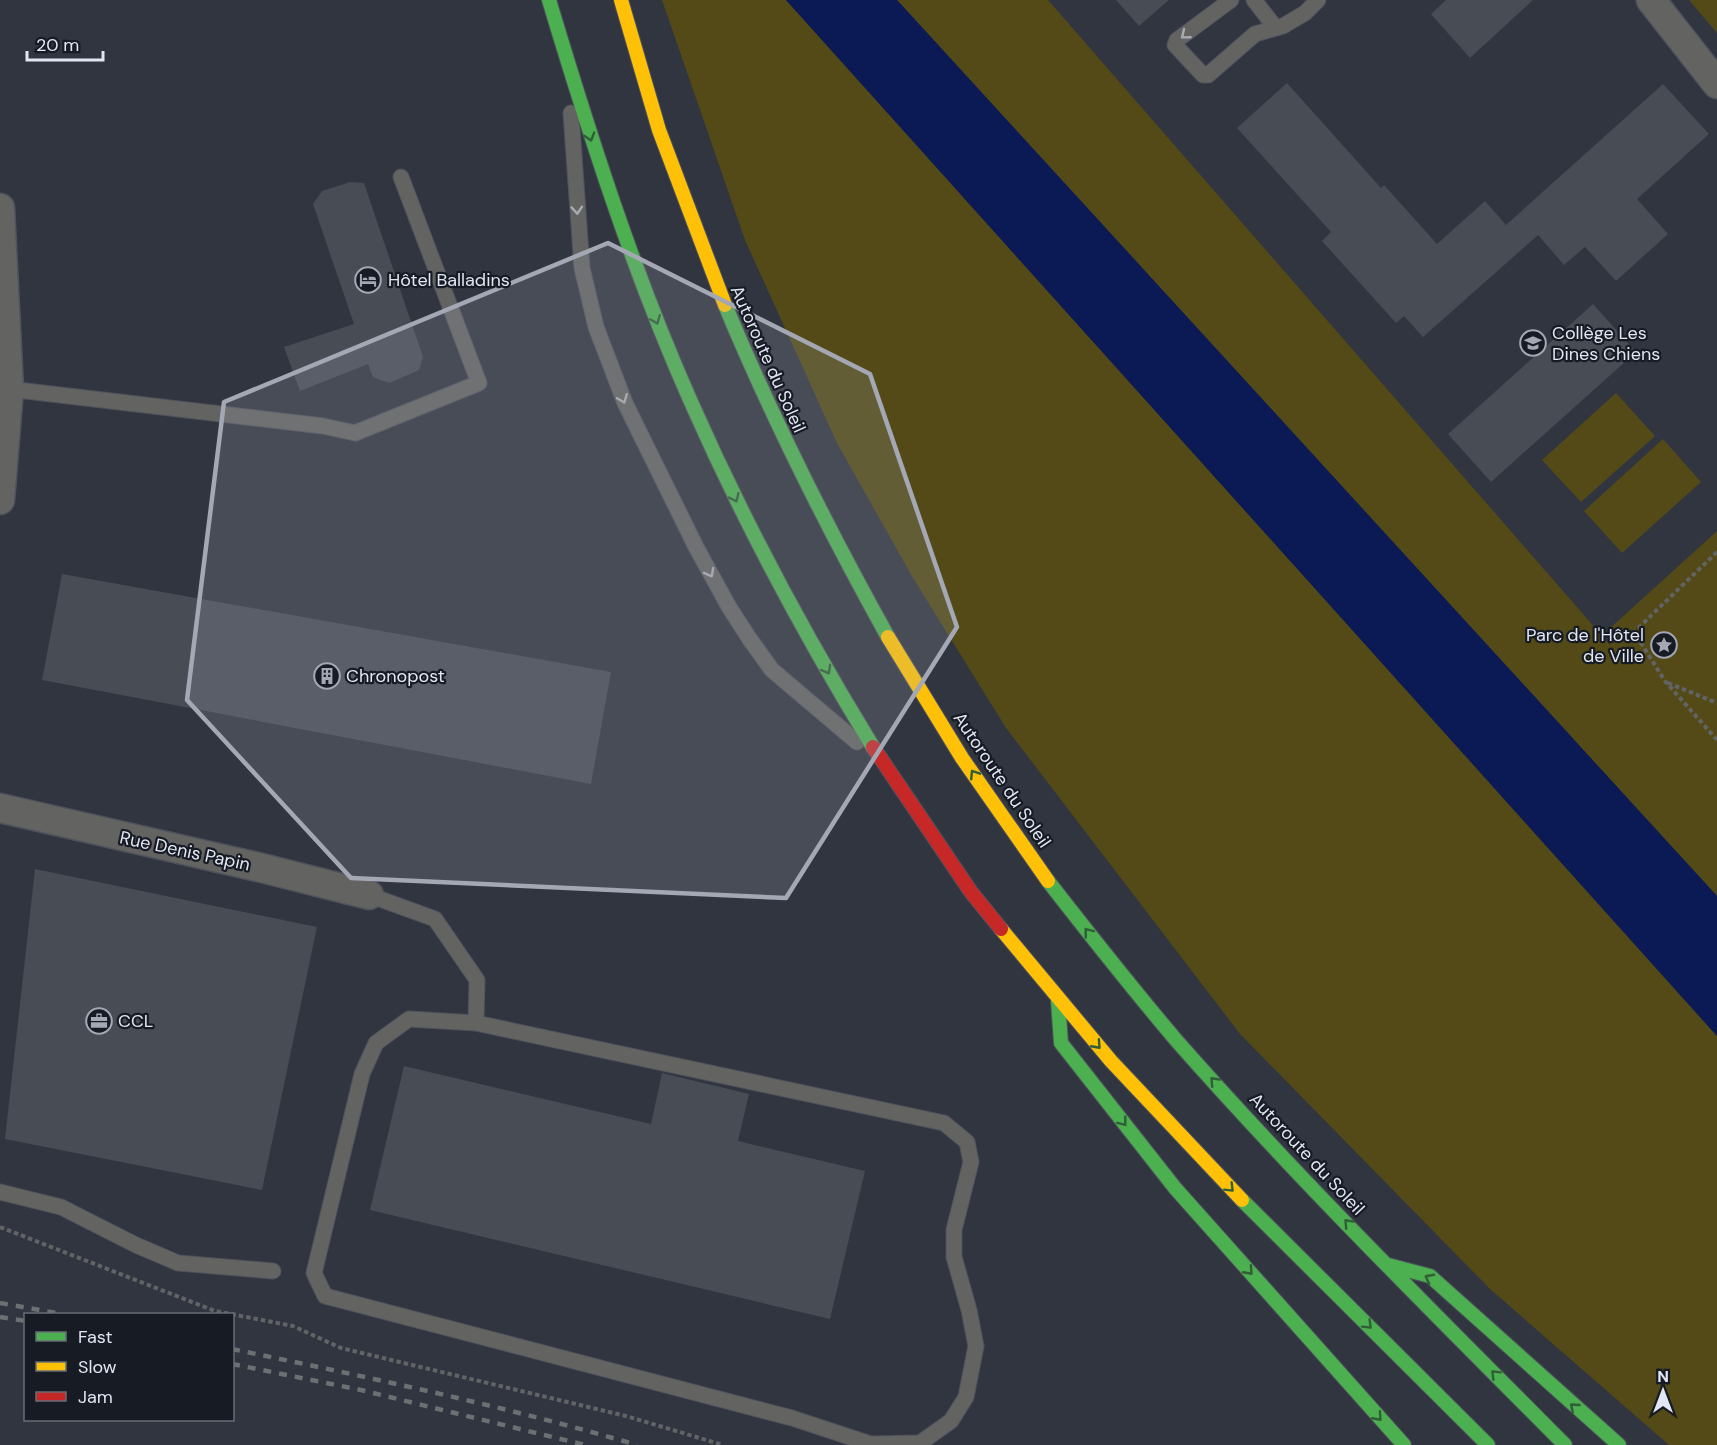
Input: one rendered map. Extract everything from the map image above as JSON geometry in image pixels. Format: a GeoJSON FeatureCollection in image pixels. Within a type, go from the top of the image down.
{"type":"FeatureCollection","features":[{"type":"Feature","properties":{"kind":"highway"},"geometry":{"type":"LineString","coordinates":[[549,0],[600,168],[645,293],[713,453],[790,605],[885,765],[950,862],[1058,1001],[1201,1159],[1488,1445]]}},
{"type":"Feature","properties":{"kind":"highway","name":"Autoroute du Soleil"},"geometry":{"type":"LineString","coordinates":[[621,0],[634,52],[715,283],[776,421],[823,518],[918,688],[1050,881],[1123,976],[1205,1072],[1388,1265],[1566,1445]]}},
{"type":"Feature","properties":{"kind":"highway"},"geometry":{"type":"LineString","coordinates":[[1058,1001],[1061,1043],[1175,1188],[1404,1445]]}},
{"type":"Feature","properties":{"kind":"highway"},"geometry":{"type":"LineString","coordinates":[[1388,1265],[1430,1276],[1619,1445]]}},
{"type":"Feature","properties":{"kind":"street"},"geometry":{"type":"LineString","coordinates":[[1651,0],[1717,84]]}},
{"type":"Feature","properties":{"kind":"street"},"geometry":{"type":"LineString","coordinates":[[0,208],[9,389],[0,500]]}},
{"type":"Feature","properties":{"kind":"street","name":"Rue Denis Papin"},"geometry":{"type":"LineString","coordinates":[[0,808],[369,895]]}},
{"type":"Feature","properties":{"kind":"lane"},"geometry":{"type":"LineString","coordinates":[[1232,0],[1177,40],[1175,45],[1203,75],[1208,75],[1255,34],[1283,26],[1305,13],[1318,0]]}},
{"type":"Feature","properties":{"kind":"lane"},"geometry":{"type":"LineString","coordinates":[[1254,0],[1275,27]]}},
{"type":"Feature","properties":{"kind":"lane"},"geometry":{"type":"LineString","coordinates":[[568,68],[582,268],[596,327],[625,403],[729,608],[766,662],[772,670],[885,765]]}},
{"type":"Feature","properties":{"kind":"lane"},"geometry":{"type":"LineString","coordinates":[[9,389],[323,426],[355,433],[479,383],[401,177]]}},
{"type":"Feature","properties":{"kind":"lane"},"geometry":{"type":"LineString","coordinates":[[369,895],[435,919],[477,980],[476,1023]]}},
{"type":"Feature","properties":{"kind":"lane"},"geometry":{"type":"LineString","coordinates":[[409,1019],[476,1023],[944,1123],[967,1142],[971,1162],[954,1230],[954,1257],[969,1310],[976,1346],[966,1397],[951,1421],[920,1443],[872,1444],[792,1418],[325,1296],[314,1273],[362,1074],[376,1043],[409,1019]]}},
{"type":"Feature","properties":{"kind":"lane"},"geometry":{"type":"LineString","coordinates":[[0,1192],[61,1207],[136,1245],[178,1263],[273,1271]]}},
{"type":"Feature","properties":{"kind":"path"},"geometry":{"type":"LineString","coordinates":[[1717,552],[1634,632],[1665,681],[1717,740]]}},
{"type":"Feature","properties":{"kind":"path"},"geometry":{"type":"LineString","coordinates":[[1665,681],[1717,703]]}},
{"type":"Feature","properties":{"kind":"path"},"geometry":{"type":"LineString","coordinates":[[0,1227],[215,1311],[225,1313]]}},
{"type":"Feature","properties":{"kind":"path"},"geometry":{"type":"LineString","coordinates":[[234,1315],[293,1326],[341,1348],[626,1416],[723,1445]]}},
{"type":"Feature","properties":{"kind":"highlighted area"},"geometry":{"type":"Polygon","coordinates":[[[608,243],[870,374],[957,627],[786,898],[351,878],[187,700],[224,402],[608,243]]]}},
{"type":"Feature","properties":{"kind":"shaded area"},"geometry":{"type":"Polygon","coordinates":[[[662,0],[786,0],[1717,1036],[1717,1445],[1669,1445],[1490,1289],[1240,1034],[1006,728],[913,578],[837,443],[745,240],[662,0]]]}},
{"type":"Feature","properties":{"kind":"shaded area"},"geometry":{"type":"Polygon","coordinates":[[[786,0],[897,0],[1717,896],[1717,1036],[786,0]]]}},
{"type":"Feature","properties":{"kind":"shaded area"},"geometry":{"type":"Polygon","coordinates":[[[897,0],[1048,0],[1610,645],[1608,630],[1717,531],[1717,896],[897,0]]]}},
{"type":"Feature","properties":{"kind":"shaded area"},"geometry":{"type":"Polygon","coordinates":[[[1689,0],[1717,0],[1717,33],[1689,0]]]}},
{"type":"Feature","properties":{"kind":"shaded area"},"geometry":{"type":"Polygon","coordinates":[[[1616,393],[1655,436],[1581,502],[1542,460],[1616,393]]]}},
{"type":"Feature","properties":{"kind":"shaded area"},"geometry":{"type":"Polygon","coordinates":[[[1663,439],[1701,482],[1622,553],[1584,511],[1663,439]]]}},
{"type":"Feature","properties":{"kind":"building"},"geometry":{"type":"Polygon","coordinates":[[[1116,0],[1169,0],[1139,26],[1116,0]]]}},
{"type":"Feature","properties":{"kind":"building"},"geometry":{"type":"Polygon","coordinates":[[[1446,0],[1533,0],[1470,58],[1431,14],[1446,0]]]}},
{"type":"Feature","properties":{"kind":"building"},"geometry":{"type":"Polygon","coordinates":[[[1287,83],[1381,188],[1384,185],[1437,244],[1485,201],[1506,225],[1663,84],[1709,134],[1637,199],[1668,234],[1616,281],[1585,247],[1564,265],[1538,235],[1423,337],[1404,316],[1396,323],[1322,241],[1331,232],[1237,128],[1287,83]]]}},
{"type":"Feature","properties":{"kind":"building","name":"Hôtel Balladins"},"geometry":{"type":"Polygon","coordinates":[[[350,182],[364,183],[423,357],[419,370],[389,383],[373,377],[368,364],[300,391],[284,347],[354,324],[313,204],[322,191],[350,182]]]}},
{"type":"Feature","properties":{"kind":"building"},"geometry":{"type":"Polygon","coordinates":[[[1593,304],[1636,352],[1491,482],[1448,434],[1593,304]]]}},
{"type":"Feature","properties":{"kind":"building","name":"Chronopost"},"geometry":{"type":"Polygon","coordinates":[[[62,574],[611,672],[591,784],[42,680],[62,574]]]}},
{"type":"Feature","properties":{"kind":"building"},"geometry":{"type":"Polygon","coordinates":[[[35,869],[317,927],[262,1190],[5,1139],[35,869]]]}},
{"type":"Feature","properties":{"kind":"building"},"geometry":{"type":"Polygon","coordinates":[[[404,1066],[651,1124],[662,1073],[749,1094],[738,1141],[865,1171],[830,1319],[370,1210],[404,1066]]]}},
{"type":"Feature","properties":{"kind":"railway"},"geometry":{"type":"LineString","coordinates":[[0,1303],[56,1313]]}},
{"type":"Feature","properties":{"kind":"railway"},"geometry":{"type":"LineString","coordinates":[[0,1317],[24,1321]]}},
{"type":"Feature","properties":{"kind":"railway"},"geometry":{"type":"LineString","coordinates":[[234,1349],[385,1381],[637,1445]]}},
{"type":"Feature","properties":{"kind":"railway"},"geometry":{"type":"LineString","coordinates":[[234,1364],[361,1390],[585,1445]]}},
{"type":"Feature","properties":{"kind":"traffic: fast"},"geometry":{"type":"LineString","coordinates":[[549,0],[580,102],[631,254],[691,402],[776,578],[873,747]]}},
{"type":"Feature","properties":{"kind":"traffic: fast"},"geometry":{"type":"LineString","coordinates":[[725,305],[802,474],[888,637]]}},
{"type":"Feature","properties":{"kind":"traffic: fast"},"geometry":{"type":"LineString","coordinates":[[1048,881],[1176,1040],[1223,1092],[1368,1246],[1565,1445]]}},
{"type":"Feature","properties":{"kind":"traffic: fast"},"geometry":{"type":"LineString","coordinates":[[1058,1001],[1061,1043],[1175,1188],[1404,1445]]}},
{"type":"Feature","properties":{"kind":"traffic: fast"},"geometry":{"type":"LineString","coordinates":[[1242,1200],[1488,1445]]}},
{"type":"Feature","properties":{"kind":"traffic: fast"},"geometry":{"type":"LineString","coordinates":[[1388,1265],[1430,1276],[1619,1445]]}},
{"type":"Feature","properties":{"kind":"traffic: slow"},"geometry":{"type":"LineString","coordinates":[[621,0],[659,130],[725,305]]}},
{"type":"Feature","properties":{"kind":"traffic: slow"},"geometry":{"type":"LineString","coordinates":[[888,637],[962,758],[1048,881]]}},
{"type":"Feature","properties":{"kind":"traffic: slow"},"geometry":{"type":"LineString","coordinates":[[1001,929],[1111,1061],[1242,1200]]}},
{"type":"Feature","properties":{"kind":"traffic: jam"},"geometry":{"type":"LineString","coordinates":[[873,747],[971,892],[1001,929]]}},
{"type":"Feature","properties":{"kind":"place","name":"Hôtel Balladins"},"geometry":{"type":"Point","coordinates":[368,280]}},
{"type":"Feature","properties":{"kind":"place","name":"Collège Les Dines Chiens"},"geometry":{"type":"Point","coordinates":[1533,343]}},
{"type":"Feature","properties":{"kind":"place","name":"Parc de l'Hôtel de Ville"},"geometry":{"type":"Point","coordinates":[1664,645]}},
{"type":"Feature","properties":{"kind":"place","name":"Chronopost"},"geometry":{"type":"Point","coordinates":[327,676]}},
{"type":"Feature","properties":{"kind":"place","name":"CCL"},"geometry":{"type":"Point","coordinates":[99,1021]}}]}
